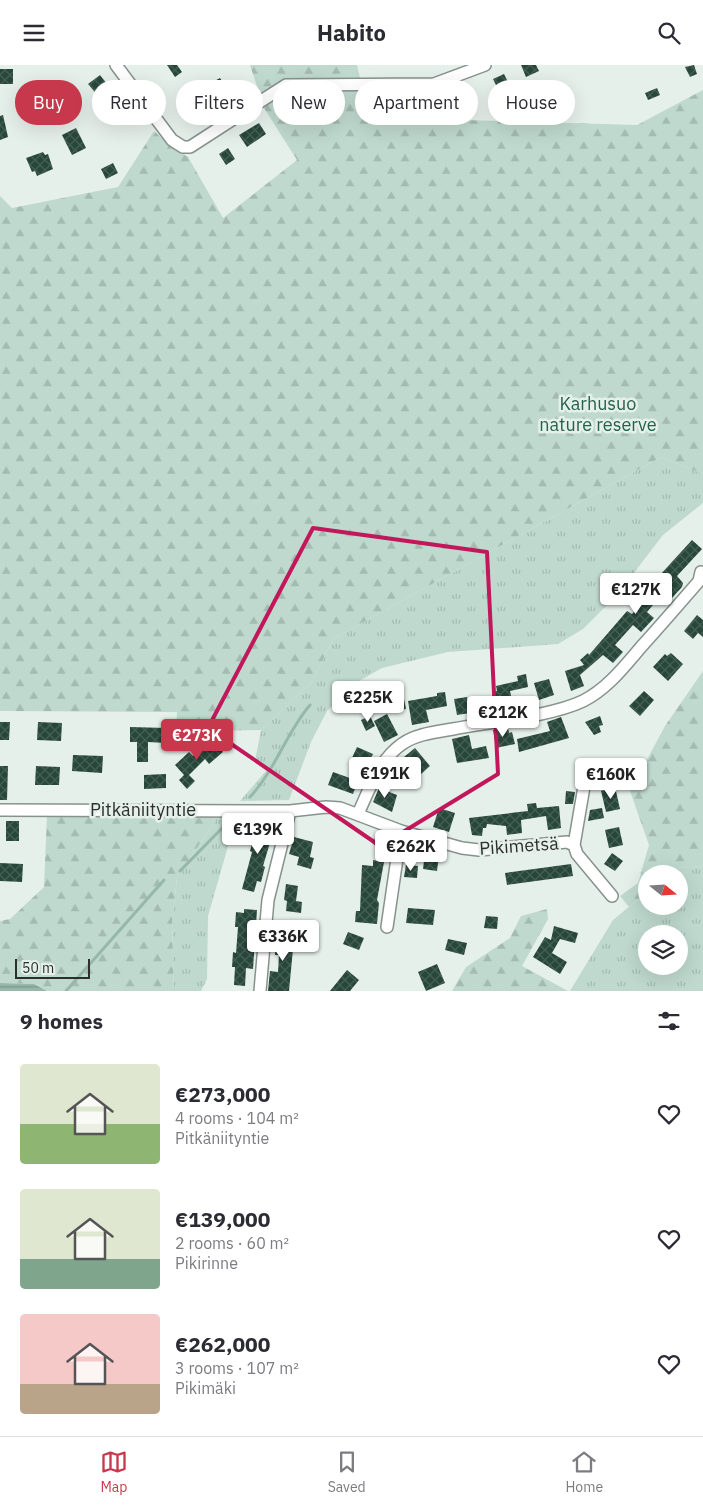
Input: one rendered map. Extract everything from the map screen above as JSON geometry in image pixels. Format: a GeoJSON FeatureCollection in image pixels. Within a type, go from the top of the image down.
{"type":"FeatureCollection","features":[{"type":"Feature","properties":{"kind":"street"},"geometry":{"type":"LineString","coordinates":[[116,65],[172,141],[183,147],[190,147],[286,85],[434,84],[485,65]]}},
{"type":"Feature","properties":{"kind":"street"},"geometry":{"type":"LineString","coordinates":[[358,814],[376,775],[389,757],[402,744],[436,732],[554,710],[582,701],[595,693],[613,679],[632,658],[699,581],[702,572]]}},
{"type":"Feature","properties":{"kind":"street"},"geometry":{"type":"LineString","coordinates":[[574,845],[586,775]]}},
{"type":"Feature","properties":{"kind":"street","name":"Pitkäniityntie"},"geometry":{"type":"LineString","coordinates":[[0,810],[290,811],[326,807],[358,814],[401,831]]}},
{"type":"Feature","properties":{"kind":"street"},"geometry":{"type":"LineString","coordinates":[[260,991],[268,901],[290,811]]}},
{"type":"Feature","properties":{"kind":"street"},"geometry":{"type":"LineString","coordinates":[[388,927],[401,831]]}},
{"type":"Feature","properties":{"kind":"street","name":"Pikimetsä"},"geometry":{"type":"LineString","coordinates":[[401,831],[445,845],[479,850],[567,842],[574,845],[577,854],[612,896]]}},
{"type":"Feature","properties":{"kind":"highlighted area"},"geometry":{"type":"Polygon","coordinates":[[[313,528],[487,552],[498,774],[380,846],[208,728],[313,528]]]}},
{"type":"Feature","properties":{"kind":"green space","name":"Karhusuo nature reserve"},"geometry":{"type":"Polygon","coordinates":[[[250,65],[357,65],[360,80],[355,80],[355,125],[478,125],[478,120],[488,121],[488,125],[575,125],[575,123],[637,125],[703,90],[703,474],[661,457],[333,639],[312,682],[261,730],[176,732],[177,712],[0,711],[0,196],[12,208],[118,187],[154,131],[168,144],[188,157],[223,218],[297,160],[275,125],[345,125],[345,80],[273,80],[273,122],[263,105],[263,80],[255,80],[250,65]]]}},
{"type":"Feature","properties":{"kind":"green space"},"geometry":{"type":"Polygon","coordinates":[[[661,457],[703,474],[703,503],[663,535],[616,596],[583,629],[558,644],[448,652],[382,668],[359,681],[327,711],[311,742],[289,800],[240,801],[266,771],[255,761],[261,730],[312,682],[333,639],[661,457]]]}},
{"type":"Feature","properties":{"kind":"green space"},"geometry":{"type":"Polygon","coordinates":[[[703,671],[703,866],[643,865],[649,845],[630,791],[665,726],[703,671]]]}},
{"type":"Feature","properties":{"kind":"green space"},"geometry":{"type":"Polygon","coordinates":[[[47,814],[219,815],[177,878],[172,922],[174,991],[47,991],[34,984],[0,983],[0,921],[10,919],[44,887],[47,814]]]}},
{"type":"Feature","properties":{"kind":"green space"},"geometry":{"type":"Polygon","coordinates":[[[219,815],[237,815],[208,916],[207,979],[201,991],[174,991],[172,922],[177,878],[219,815]]]}},
{"type":"Feature","properties":{"kind":"green space"},"geometry":{"type":"Polygon","coordinates":[[[703,866],[703,991],[570,991],[613,920],[638,900],[638,915],[688,915],[688,867],[703,866]]]}},
{"type":"Feature","properties":{"kind":"green space"},"geometry":{"type":"Polygon","coordinates":[[[638,883],[638,900],[629,907],[620,896],[638,883]]]}},
{"type":"Feature","properties":{"kind":"green space"},"geometry":{"type":"Polygon","coordinates":[[[547,909],[548,919],[522,966],[568,991],[452,991],[466,967],[510,938],[521,916],[547,909]]]}},
{"type":"Feature","properties":{"kind":"shaded area"},"geometry":{"type":"Polygon","coordinates":[[[0,983],[34,984],[47,991],[0,991],[0,983]]]}},
{"type":"Feature","properties":{"kind":"building"},"geometry":{"type":"Polygon","coordinates":[[[167,65],[177,65],[182,72],[175,77],[167,65]]]}},
{"type":"Feature","properties":{"kind":"building"},"geometry":{"type":"Polygon","coordinates":[[[521,65],[536,65],[539,71],[526,77],[521,65]]]}},
{"type":"Feature","properties":{"kind":"building"},"geometry":{"type":"Polygon","coordinates":[[[694,65],[697,74],[690,77],[685,67],[694,65]]]}},
{"type":"Feature","properties":{"kind":"building"},"geometry":{"type":"Polygon","coordinates":[[[0,69],[13,69],[13,84],[0,84],[0,69]]]}},
{"type":"Feature","properties":{"kind":"building"},"geometry":{"type":"Polygon","coordinates":[[[504,74],[507,80],[494,80],[504,74]]]}},
{"type":"Feature","properties":{"kind":"building"},"geometry":{"type":"Polygon","coordinates":[[[100,75],[104,80],[93,80],[100,75]]]}},
{"type":"Feature","properties":{"kind":"building"},"geometry":{"type":"Polygon","coordinates":[[[657,88],[660,95],[648,100],[645,93],[657,88]]]}},
{"type":"Feature","properties":{"kind":"building"},"geometry":{"type":"Polygon","coordinates":[[[3,115],[8,137],[0,140],[0,116],[3,115]]]}},
{"type":"Feature","properties":{"kind":"building"},"geometry":{"type":"Polygon","coordinates":[[[256,125],[260,125],[266,134],[247,147],[239,135],[256,125]]]}},
{"type":"Feature","properties":{"kind":"building"},"geometry":{"type":"Polygon","coordinates":[[[76,128],[86,148],[72,155],[62,135],[76,128]]]}},
{"type":"Feature","properties":{"kind":"building"},"geometry":{"type":"Polygon","coordinates":[[[228,148],[235,159],[226,165],[219,154],[228,148]]]}},
{"type":"Feature","properties":{"kind":"building"},"geometry":{"type":"Polygon","coordinates":[[[43,152],[45,155],[48,154],[53,169],[37,176],[35,171],[32,172],[26,158],[43,152]]]}},
{"type":"Feature","properties":{"kind":"building"},"geometry":{"type":"Polygon","coordinates":[[[113,163],[118,173],[106,179],[101,169],[113,163]]]}},
{"type":"Feature","properties":{"kind":"building"},"geometry":{"type":"Polygon","coordinates":[[[692,540],[702,549],[677,576],[683,583],[682,587],[671,599],[664,592],[647,612],[654,618],[641,632],[633,625],[615,645],[623,652],[613,663],[603,655],[580,675],[584,686],[571,691],[565,671],[584,665],[580,660],[588,653],[589,655],[627,611],[632,614],[642,603],[638,599],[692,540]]]}},
{"type":"Feature","properties":{"kind":"building"},"geometry":{"type":"Polygon","coordinates":[[[697,615],[703,620],[703,637],[698,633],[693,639],[684,631],[697,615]]]}},
{"type":"Feature","properties":{"kind":"building"},"geometry":{"type":"Polygon","coordinates":[[[671,653],[683,664],[668,681],[653,667],[665,654],[667,656],[671,653]]]}},
{"type":"Feature","properties":{"kind":"building"},"geometry":{"type":"Polygon","coordinates":[[[526,674],[528,687],[510,691],[513,704],[498,707],[494,691],[497,691],[496,686],[518,681],[517,676],[526,674]]]}},
{"type":"Feature","properties":{"kind":"building"},"geometry":{"type":"Polygon","coordinates":[[[549,679],[554,695],[539,700],[534,683],[549,679]]]}},
{"type":"Feature","properties":{"kind":"building"},"geometry":{"type":"Polygon","coordinates":[[[644,691],[654,700],[640,716],[629,706],[644,691]]]}},
{"type":"Feature","properties":{"kind":"building"},"geometry":{"type":"Polygon","coordinates":[[[445,692],[447,706],[426,710],[429,722],[412,725],[408,701],[437,696],[437,693],[445,692]]]}},
{"type":"Feature","properties":{"kind":"building"},"geometry":{"type":"Polygon","coordinates":[[[467,697],[470,713],[457,715],[454,699],[467,697]]]}},
{"type":"Feature","properties":{"kind":"building"},"geometry":{"type":"Polygon","coordinates":[[[404,699],[406,709],[398,710],[396,701],[404,699]]]}},
{"type":"Feature","properties":{"kind":"building"},"geometry":{"type":"Polygon","coordinates":[[[387,714],[398,735],[384,742],[374,721],[387,714]]]}},
{"type":"Feature","properties":{"kind":"building"},"geometry":{"type":"Polygon","coordinates":[[[370,716],[375,726],[366,731],[361,720],[370,716]]]}},
{"type":"Feature","properties":{"kind":"building"},"geometry":{"type":"Polygon","coordinates":[[[600,716],[603,725],[599,726],[601,732],[594,735],[585,722],[600,716]]]}},
{"type":"Feature","properties":{"kind":"building"},"geometry":{"type":"Polygon","coordinates":[[[561,717],[569,738],[519,752],[517,739],[550,731],[547,722],[561,717]]]}},
{"type":"Feature","properties":{"kind":"building"},"geometry":{"type":"Polygon","coordinates":[[[0,722],[10,722],[9,740],[0,740],[0,722]]]}},
{"type":"Feature","properties":{"kind":"building"},"geometry":{"type":"Polygon","coordinates":[[[38,722],[62,723],[61,741],[37,740],[38,722]]]}},
{"type":"Feature","properties":{"kind":"building"},"geometry":{"type":"Polygon","coordinates":[[[130,727],[167,728],[166,743],[148,742],[148,762],[137,762],[137,742],[130,742],[130,727]]]}},
{"type":"Feature","properties":{"kind":"building"},"geometry":{"type":"Polygon","coordinates":[[[508,728],[509,733],[512,732],[515,744],[496,748],[493,730],[508,728]]]}},
{"type":"Feature","properties":{"kind":"building"},"geometry":{"type":"Polygon","coordinates":[[[469,735],[472,749],[486,746],[489,758],[457,763],[452,739],[469,735]]]}},
{"type":"Feature","properties":{"kind":"building"},"geometry":{"type":"Polygon","coordinates":[[[213,738],[223,752],[209,764],[205,759],[189,775],[195,781],[187,789],[179,780],[184,775],[175,765],[189,752],[193,756],[213,738]]]}},
{"type":"Feature","properties":{"kind":"building"},"geometry":{"type":"Polygon","coordinates":[[[357,747],[373,754],[366,768],[351,760],[357,747]]]}},
{"type":"Feature","properties":{"kind":"building"},"geometry":{"type":"Polygon","coordinates":[[[415,748],[430,766],[420,775],[404,757],[415,748]]]}},
{"type":"Feature","properties":{"kind":"building"},"geometry":{"type":"Polygon","coordinates":[[[73,755],[103,756],[102,773],[72,771],[73,755]]]}},
{"type":"Feature","properties":{"kind":"building"},"geometry":{"type":"Polygon","coordinates":[[[0,766],[8,766],[7,800],[0,800],[0,766]]]}},
{"type":"Feature","properties":{"kind":"building"},"geometry":{"type":"Polygon","coordinates":[[[36,766],[60,767],[59,785],[35,785],[36,766]]]}},
{"type":"Feature","properties":{"kind":"building"},"geometry":{"type":"Polygon","coordinates":[[[333,772],[358,781],[353,794],[328,785],[333,772]]]}},
{"type":"Feature","properties":{"kind":"building"},"geometry":{"type":"Polygon","coordinates":[[[166,774],[166,788],[144,789],[144,775],[166,774]]]}},
{"type":"Feature","properties":{"kind":"building"},"geometry":{"type":"Polygon","coordinates":[[[615,787],[620,809],[606,812],[601,791],[615,787]]]}},
{"type":"Feature","properties":{"kind":"building"},"geometry":{"type":"Polygon","coordinates":[[[379,788],[397,795],[392,812],[373,802],[379,788]]]}},
{"type":"Feature","properties":{"kind":"building"},"geometry":{"type":"Polygon","coordinates":[[[566,791],[575,792],[573,804],[565,804],[566,791]]]}},
{"type":"Feature","properties":{"kind":"building"},"geometry":{"type":"Polygon","coordinates":[[[536,803],[537,808],[559,806],[561,828],[548,830],[546,816],[521,820],[522,833],[507,835],[506,826],[487,824],[486,828],[483,828],[482,836],[472,835],[469,818],[528,811],[527,804],[536,803]]]}},
{"type":"Feature","properties":{"kind":"building"},"geometry":{"type":"Polygon","coordinates":[[[439,808],[455,813],[449,832],[433,827],[439,808]]]}},
{"type":"Feature","properties":{"kind":"building"},"geometry":{"type":"Polygon","coordinates":[[[602,808],[604,818],[588,821],[590,810],[602,808]]]}},
{"type":"Feature","properties":{"kind":"building"},"geometry":{"type":"Polygon","coordinates":[[[6,821],[19,821],[19,841],[6,841],[6,821]]]}},
{"type":"Feature","properties":{"kind":"building"},"geometry":{"type":"Polygon","coordinates":[[[255,821],[275,826],[263,866],[265,867],[261,882],[257,881],[254,892],[242,889],[252,852],[250,851],[254,836],[251,836],[255,821]]]}},
{"type":"Feature","properties":{"kind":"building"},"geometry":{"type":"Polygon","coordinates":[[[619,827],[623,845],[609,848],[605,830],[619,827]]]}},
{"type":"Feature","properties":{"kind":"building"},"geometry":{"type":"Polygon","coordinates":[[[294,837],[313,842],[310,857],[314,858],[311,869],[297,865],[299,857],[289,854],[294,837]]]}},
{"type":"Feature","properties":{"kind":"building"},"geometry":{"type":"Polygon","coordinates":[[[375,837],[387,838],[386,847],[374,845],[375,837]]]}},
{"type":"Feature","properties":{"kind":"building"},"geometry":{"type":"Polygon","coordinates":[[[425,853],[439,855],[437,871],[423,869],[425,853]]]}},
{"type":"Feature","properties":{"kind":"building"},"geometry":{"type":"Polygon","coordinates":[[[612,853],[623,861],[615,871],[604,864],[612,853]]]}},
{"type":"Feature","properties":{"kind":"building"},"geometry":{"type":"Polygon","coordinates":[[[373,860],[384,862],[377,900],[379,903],[377,924],[355,922],[356,911],[360,911],[362,865],[373,866],[373,860]]]}},
{"type":"Feature","properties":{"kind":"building"},"geometry":{"type":"Polygon","coordinates":[[[0,863],[23,864],[22,882],[0,881],[0,863]]]}},
{"type":"Feature","properties":{"kind":"building"},"geometry":{"type":"Polygon","coordinates":[[[571,864],[573,876],[507,885],[505,873],[571,864]]]}},
{"type":"Feature","properties":{"kind":"building"},"geometry":{"type":"Polygon","coordinates":[[[406,865],[418,866],[417,878],[404,877],[406,865]]]}},
{"type":"Feature","properties":{"kind":"building"},"geometry":{"type":"Polygon","coordinates":[[[286,884],[298,886],[296,901],[302,902],[301,913],[286,911],[287,901],[284,900],[286,884]]]}},
{"type":"Feature","properties":{"kind":"building"},"geometry":{"type":"Polygon","coordinates":[[[408,908],[435,910],[433,925],[406,923],[408,908]]]}},
{"type":"Feature","properties":{"kind":"building"},"geometry":{"type":"Polygon","coordinates":[[[244,909],[257,910],[253,969],[246,968],[245,986],[234,985],[235,967],[232,967],[233,952],[236,953],[238,927],[235,927],[236,912],[244,913],[244,909]]]}},
{"type":"Feature","properties":{"kind":"building"},"geometry":{"type":"Polygon","coordinates":[[[486,916],[498,917],[497,929],[484,928],[486,916]]]}},
{"type":"Feature","properties":{"kind":"building"},"geometry":{"type":"Polygon","coordinates":[[[554,926],[578,933],[575,943],[560,939],[552,953],[567,962],[560,974],[533,957],[545,937],[551,940],[554,926]]]}},
{"type":"Feature","properties":{"kind":"building"},"geometry":{"type":"Polygon","coordinates":[[[284,927],[295,928],[289,991],[268,991],[270,971],[278,972],[279,955],[275,955],[276,936],[283,937],[284,927]]]}},
{"type":"Feature","properties":{"kind":"building"},"geometry":{"type":"Polygon","coordinates":[[[348,932],[364,938],[359,950],[343,944],[348,932]]]}},
{"type":"Feature","properties":{"kind":"building"},"geometry":{"type":"Polygon","coordinates":[[[448,939],[467,943],[464,955],[445,950],[448,939]]]}},
{"type":"Feature","properties":{"kind":"building"},"geometry":{"type":"Polygon","coordinates":[[[437,964],[445,983],[426,991],[418,972],[437,964]]]}},
{"type":"Feature","properties":{"kind":"building"},"geometry":{"type":"Polygon","coordinates":[[[347,970],[359,980],[350,991],[330,991],[347,970]]]}},
{"type":"Feature","properties":{"kind":"waterway"},"geometry":{"type":"LineString","coordinates":[[250,797],[267,775],[294,727],[310,705]]}},
{"type":"Feature","properties":{"kind":"waterway"},"geometry":{"type":"LineString","coordinates":[[180,871],[231,819]]}},
{"type":"Feature","properties":{"kind":"waterway"},"geometry":{"type":"LineString","coordinates":[[66,991],[164,880]]}}]}
